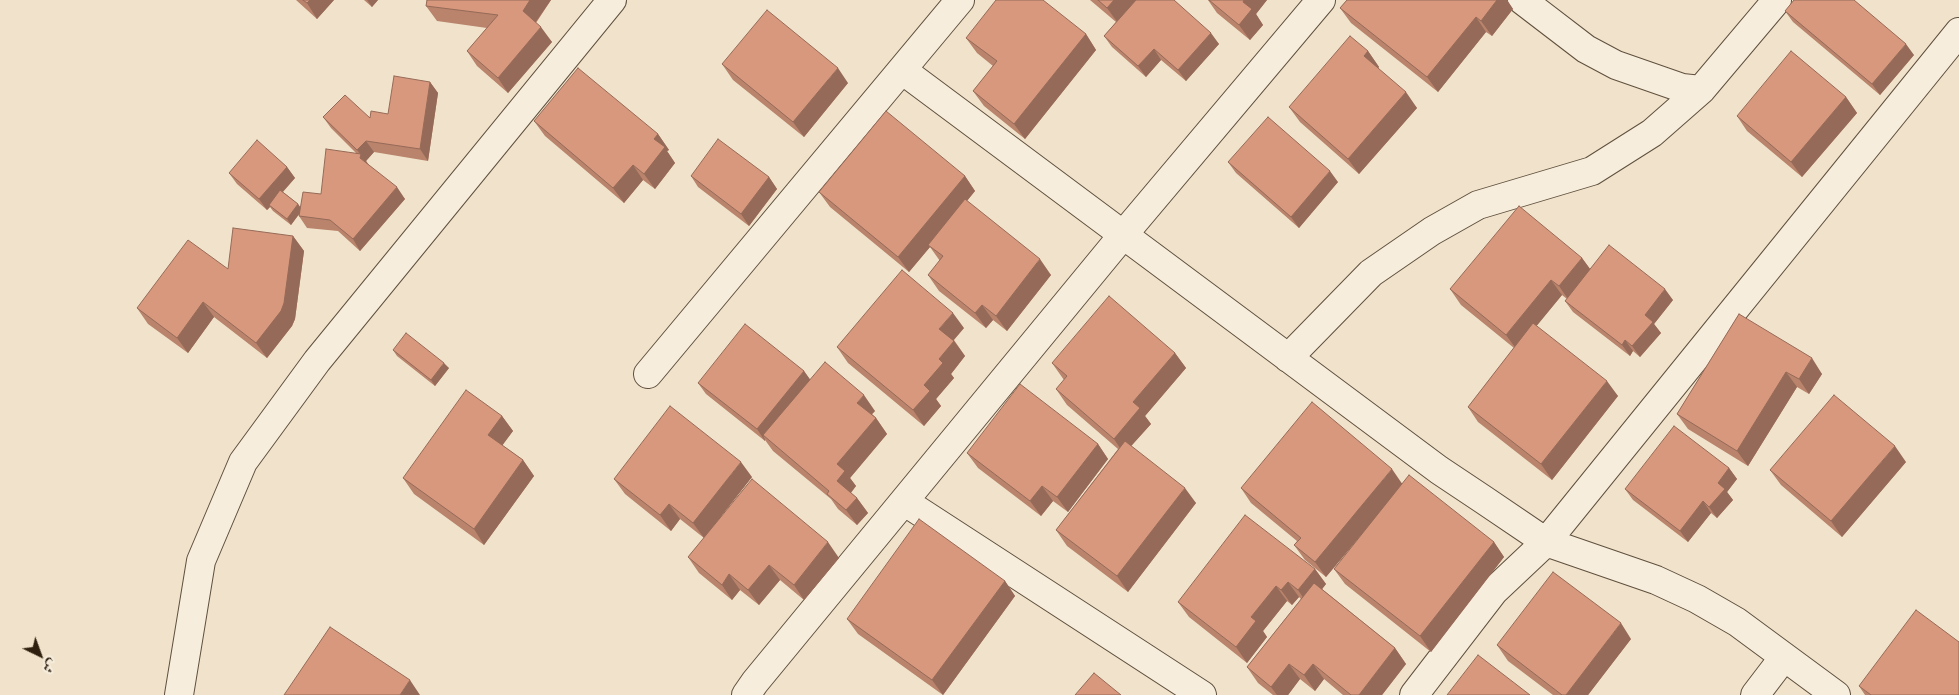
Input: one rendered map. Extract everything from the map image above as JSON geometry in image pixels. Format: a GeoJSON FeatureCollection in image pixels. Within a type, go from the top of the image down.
{"type":"FeatureCollection","features":[{"type":"Feature","properties":{"kind":"street"},"geometry":{"type":"LineString","coordinates":[[179,695],[201,561],[243,462],[317,361],[612,0]]}},
{"type":"Feature","properties":{"kind":"street"},"geometry":{"type":"LineString","coordinates":[[648,374],[960,0]]}},
{"type":"Feature","properties":{"kind":"street"},"geometry":{"type":"LineString","coordinates":[[746,695],[1123,236],[1320,0]]}},
{"type":"Feature","properties":{"kind":"street"},"geometry":{"type":"LineString","coordinates":[[1522,0],[1586,50],[1616,65],[1682,88],[1701,90]]}},
{"type":"Feature","properties":{"kind":"street"},"geometry":{"type":"LineString","coordinates":[[1288,358],[1371,273],[1432,231],[1478,205],[1592,171],[1652,134],[1701,90],[1777,0]]}},
{"type":"Feature","properties":{"kind":"street"},"geometry":{"type":"LineString","coordinates":[[1414,695],[1494,591],[1546,542],[1959,32]]}},
{"type":"Feature","properties":{"kind":"street"},"geometry":{"type":"LineString","coordinates":[[902,70],[1439,470],[1546,542],[1656,580],[1697,599],[1737,622],[1836,695]]}},
{"type":"Feature","properties":{"kind":"street"},"geometry":{"type":"LineString","coordinates":[[905,502],[1202,695]]}},
{"type":"Feature","properties":{"kind":"street"},"geometry":{"type":"LineString","coordinates":[[1755,695],[1784,657]]}},
{"type":"Feature","properties":{"kind":"building"},"geometry":{"type":"Polygon","coordinates":[[[427,0],[530,0],[523,11],[541,27],[498,78],[467,51],[498,15],[426,6],[427,0]]]}},
{"type":"Feature","properties":{"kind":"building"},"geometry":{"type":"Polygon","coordinates":[[[996,0],[1043,0],[1086,34],[1014,124],[973,91],[997,61],[966,38],[996,0]]]}},
{"type":"Feature","properties":{"kind":"building"},"geometry":{"type":"Polygon","coordinates":[[[1098,0],[1114,0],[1107,8],[1098,0]]]}},
{"type":"Feature","properties":{"kind":"building"},"geometry":{"type":"Polygon","coordinates":[[[1136,0],[1174,0],[1211,33],[1178,70],[1154,49],[1138,66],[1104,36],[1136,0]]]}},
{"type":"Feature","properties":{"kind":"building"},"geometry":{"type":"Polygon","coordinates":[[[1209,0],[1244,0],[1243,2],[1252,9],[1239,25],[1209,0]]]}},
{"type":"Feature","properties":{"kind":"building"},"geometry":{"type":"Polygon","coordinates":[[[1347,0],[1497,0],[1481,21],[1476,17],[1427,77],[1340,8],[1347,0]]]}},
{"type":"Feature","properties":{"kind":"building"},"geometry":{"type":"Polygon","coordinates":[[[1794,0],[1854,0],[1906,44],[1872,84],[1785,11],[1794,0]]]}},
{"type":"Feature","properties":{"kind":"building"},"geometry":{"type":"Polygon","coordinates":[[[767,10],[838,68],[793,122],[722,64],[767,10]]]}},
{"type":"Feature","properties":{"kind":"building"},"geometry":{"type":"Polygon","coordinates":[[[1350,36],[1368,51],[1364,56],[1406,92],[1348,159],[1289,107],[1350,36]]]}},
{"type":"Feature","properties":{"kind":"building"},"geometry":{"type":"Polygon","coordinates":[[[1791,51],[1846,97],[1791,162],[1737,116],[1791,51]]]}},
{"type":"Feature","properties":{"kind":"building"},"geometry":{"type":"Polygon","coordinates":[[[578,68],[658,134],[654,139],[665,147],[644,174],[633,165],[613,188],[534,121],[578,68]]]}},
{"type":"Feature","properties":{"kind":"building"},"geometry":{"type":"Polygon","coordinates":[[[394,76],[430,82],[420,149],[366,141],[357,150],[323,117],[345,95],[370,118],[371,111],[388,114],[394,76]]]}},
{"type":"Feature","properties":{"kind":"building"},"geometry":{"type":"Polygon","coordinates":[[[886,111],[965,176],[898,257],[819,192],[886,111]]]}},
{"type":"Feature","properties":{"kind":"building"},"geometry":{"type":"Polygon","coordinates":[[[1268,117],[1330,171],[1291,217],[1228,162],[1268,117]]]}},
{"type":"Feature","properties":{"kind":"building"},"geometry":{"type":"Polygon","coordinates":[[[718,139],[769,177],[741,214],[691,176],[718,139]]]}},
{"type":"Feature","properties":{"kind":"building"},"geometry":{"type":"Polygon","coordinates":[[[257,140],[287,167],[259,199],[229,173],[257,140]]]}},
{"type":"Feature","properties":{"kind":"building"},"geometry":{"type":"Polygon","coordinates":[[[326,149],[361,154],[360,158],[397,187],[353,239],[330,220],[299,216],[303,192],[321,194],[326,149]]]}},
{"type":"Feature","properties":{"kind":"building"},"geometry":{"type":"Polygon","coordinates":[[[280,190],[298,204],[287,219],[269,205],[280,190]]]}},
{"type":"Feature","properties":{"kind":"building"},"geometry":{"type":"Polygon","coordinates":[[[965,199],[1040,259],[996,316],[982,305],[975,313],[928,275],[943,256],[928,245],[965,199]]]}},
{"type":"Feature","properties":{"kind":"building"},"geometry":{"type":"Polygon","coordinates":[[[1519,206],[1582,258],[1559,286],[1551,280],[1506,335],[1450,289],[1519,206]]]}},
{"type":"Feature","properties":{"kind":"building"},"geometry":{"type":"Polygon","coordinates":[[[233,228],[293,236],[284,303],[281,311],[256,343],[203,302],[177,338],[137,308],[188,240],[228,269],[233,228]]]}},
{"type":"Feature","properties":{"kind":"building"},"geometry":{"type":"Polygon","coordinates":[[[1609,245],[1665,289],[1645,315],[1653,322],[1632,346],[1625,340],[1622,345],[1565,301],[1609,245]]]}},
{"type":"Feature","properties":{"kind":"building"},"geometry":{"type":"Polygon","coordinates":[[[902,270],[953,313],[939,329],[954,341],[939,359],[943,363],[924,385],[930,391],[913,410],[837,347],[902,270]]]}},
{"type":"Feature","properties":{"kind":"building"},"geometry":{"type":"Polygon","coordinates":[[[1109,296],[1175,353],[1133,402],[1140,408],[1114,439],[1056,389],[1067,376],[1052,363],[1109,296]]]}},
{"type":"Feature","properties":{"kind":"building"},"geometry":{"type":"Polygon","coordinates":[[[1739,314],[1812,358],[1799,379],[1786,372],[1737,451],[1677,414],[1739,314]]]}},
{"type":"Feature","properties":{"kind":"building"},"geometry":{"type":"Polygon","coordinates":[[[1533,323],[1607,381],[1541,464],[1468,407],[1533,323]]]}},
{"type":"Feature","properties":{"kind":"building"},"geometry":{"type":"Polygon","coordinates":[[[745,324],[804,371],[757,429],[698,383],[745,324]]]}},
{"type":"Feature","properties":{"kind":"building"},"geometry":{"type":"Polygon","coordinates":[[[406,333],[444,363],[431,380],[393,350],[406,333]]]}},
{"type":"Feature","properties":{"kind":"building"},"geometry":{"type":"Polygon","coordinates":[[[825,362],[864,395],[857,403],[876,418],[837,464],[845,471],[837,481],[857,498],[846,510],[827,494],[829,491],[763,435],[825,362]]]}},
{"type":"Feature","properties":{"kind":"building"},"geometry":{"type":"Polygon","coordinates":[[[1020,384],[1098,444],[1057,497],[1042,486],[1030,501],[967,453],[1020,384]]]}},
{"type":"Feature","properties":{"kind":"building"},"geometry":{"type":"Polygon","coordinates":[[[466,390],[502,416],[488,435],[523,460],[474,529],[403,478],[466,390]]]}},
{"type":"Feature","properties":{"kind":"building"},"geometry":{"type":"Polygon","coordinates":[[[1834,395],[1895,446],[1831,521],[1770,470],[1834,395]]]}},
{"type":"Feature","properties":{"kind":"building"},"geometry":{"type":"Polygon","coordinates":[[[1312,402],[1392,469],[1315,562],[1294,545],[1301,538],[1241,488],[1312,402]]]}},
{"type":"Feature","properties":{"kind":"building"},"geometry":{"type":"Polygon","coordinates":[[[670,406],[741,462],[693,523],[669,504],[660,515],[614,479],[670,406]]]}},
{"type":"Feature","properties":{"kind":"building"},"geometry":{"type":"Polygon","coordinates":[[[1674,426],[1729,468],[1718,483],[1725,489],[1709,507],[1703,501],[1680,531],[1625,489],[1674,426]]]}},
{"type":"Feature","properties":{"kind":"building"},"geometry":{"type":"Polygon","coordinates":[[[1125,441],[1185,488],[1117,576],[1056,530],[1125,441]]]}},
{"type":"Feature","properties":{"kind":"building"},"geometry":{"type":"Polygon","coordinates":[[[1409,475],[1494,542],[1420,636],[1334,569],[1409,475]]]}},
{"type":"Feature","properties":{"kind":"building"},"geometry":{"type":"Polygon","coordinates":[[[752,479],[828,542],[794,585],[769,565],[748,590],[729,574],[722,585],[688,557],[752,479]]]}},
{"type":"Feature","properties":{"kind":"building"},"geometry":{"type":"Polygon","coordinates":[[[1245,515],[1315,569],[1298,590],[1288,582],[1281,590],[1276,586],[1251,617],[1256,621],[1236,647],[1178,602],[1245,515]]]}},
{"type":"Feature","properties":{"kind":"building"},"geometry":{"type":"Polygon","coordinates":[[[919,519],[1005,581],[932,680],[847,619],[919,519]]]}},
{"type":"Feature","properties":{"kind":"building"},"geometry":{"type":"Polygon","coordinates":[[[1553,572],[1621,623],[1566,695],[1562,695],[1497,645],[1553,572]]]}},
{"type":"Feature","properties":{"kind":"building"},"geometry":{"type":"Polygon","coordinates":[[[1314,583],[1395,648],[1359,695],[1351,695],[1313,664],[1304,675],[1289,664],[1271,687],[1247,667],[1314,583]]]}},
{"type":"Feature","properties":{"kind":"building"},"geometry":{"type":"Polygon","coordinates":[[[1916,610],[1959,642],[1959,695],[1871,695],[1859,686],[1916,610]]]}},
{"type":"Feature","properties":{"kind":"building"},"geometry":{"type":"Polygon","coordinates":[[[330,627],[410,680],[400,695],[284,695],[330,627]]]}},
{"type":"Feature","properties":{"kind":"building"},"geometry":{"type":"Polygon","coordinates":[[[1478,655],[1530,695],[1447,695],[1478,655]]]}},
{"type":"Feature","properties":{"kind":"building"},"geometry":{"type":"Polygon","coordinates":[[[1094,673],[1121,695],[1075,695],[1094,673]]]}}]}
